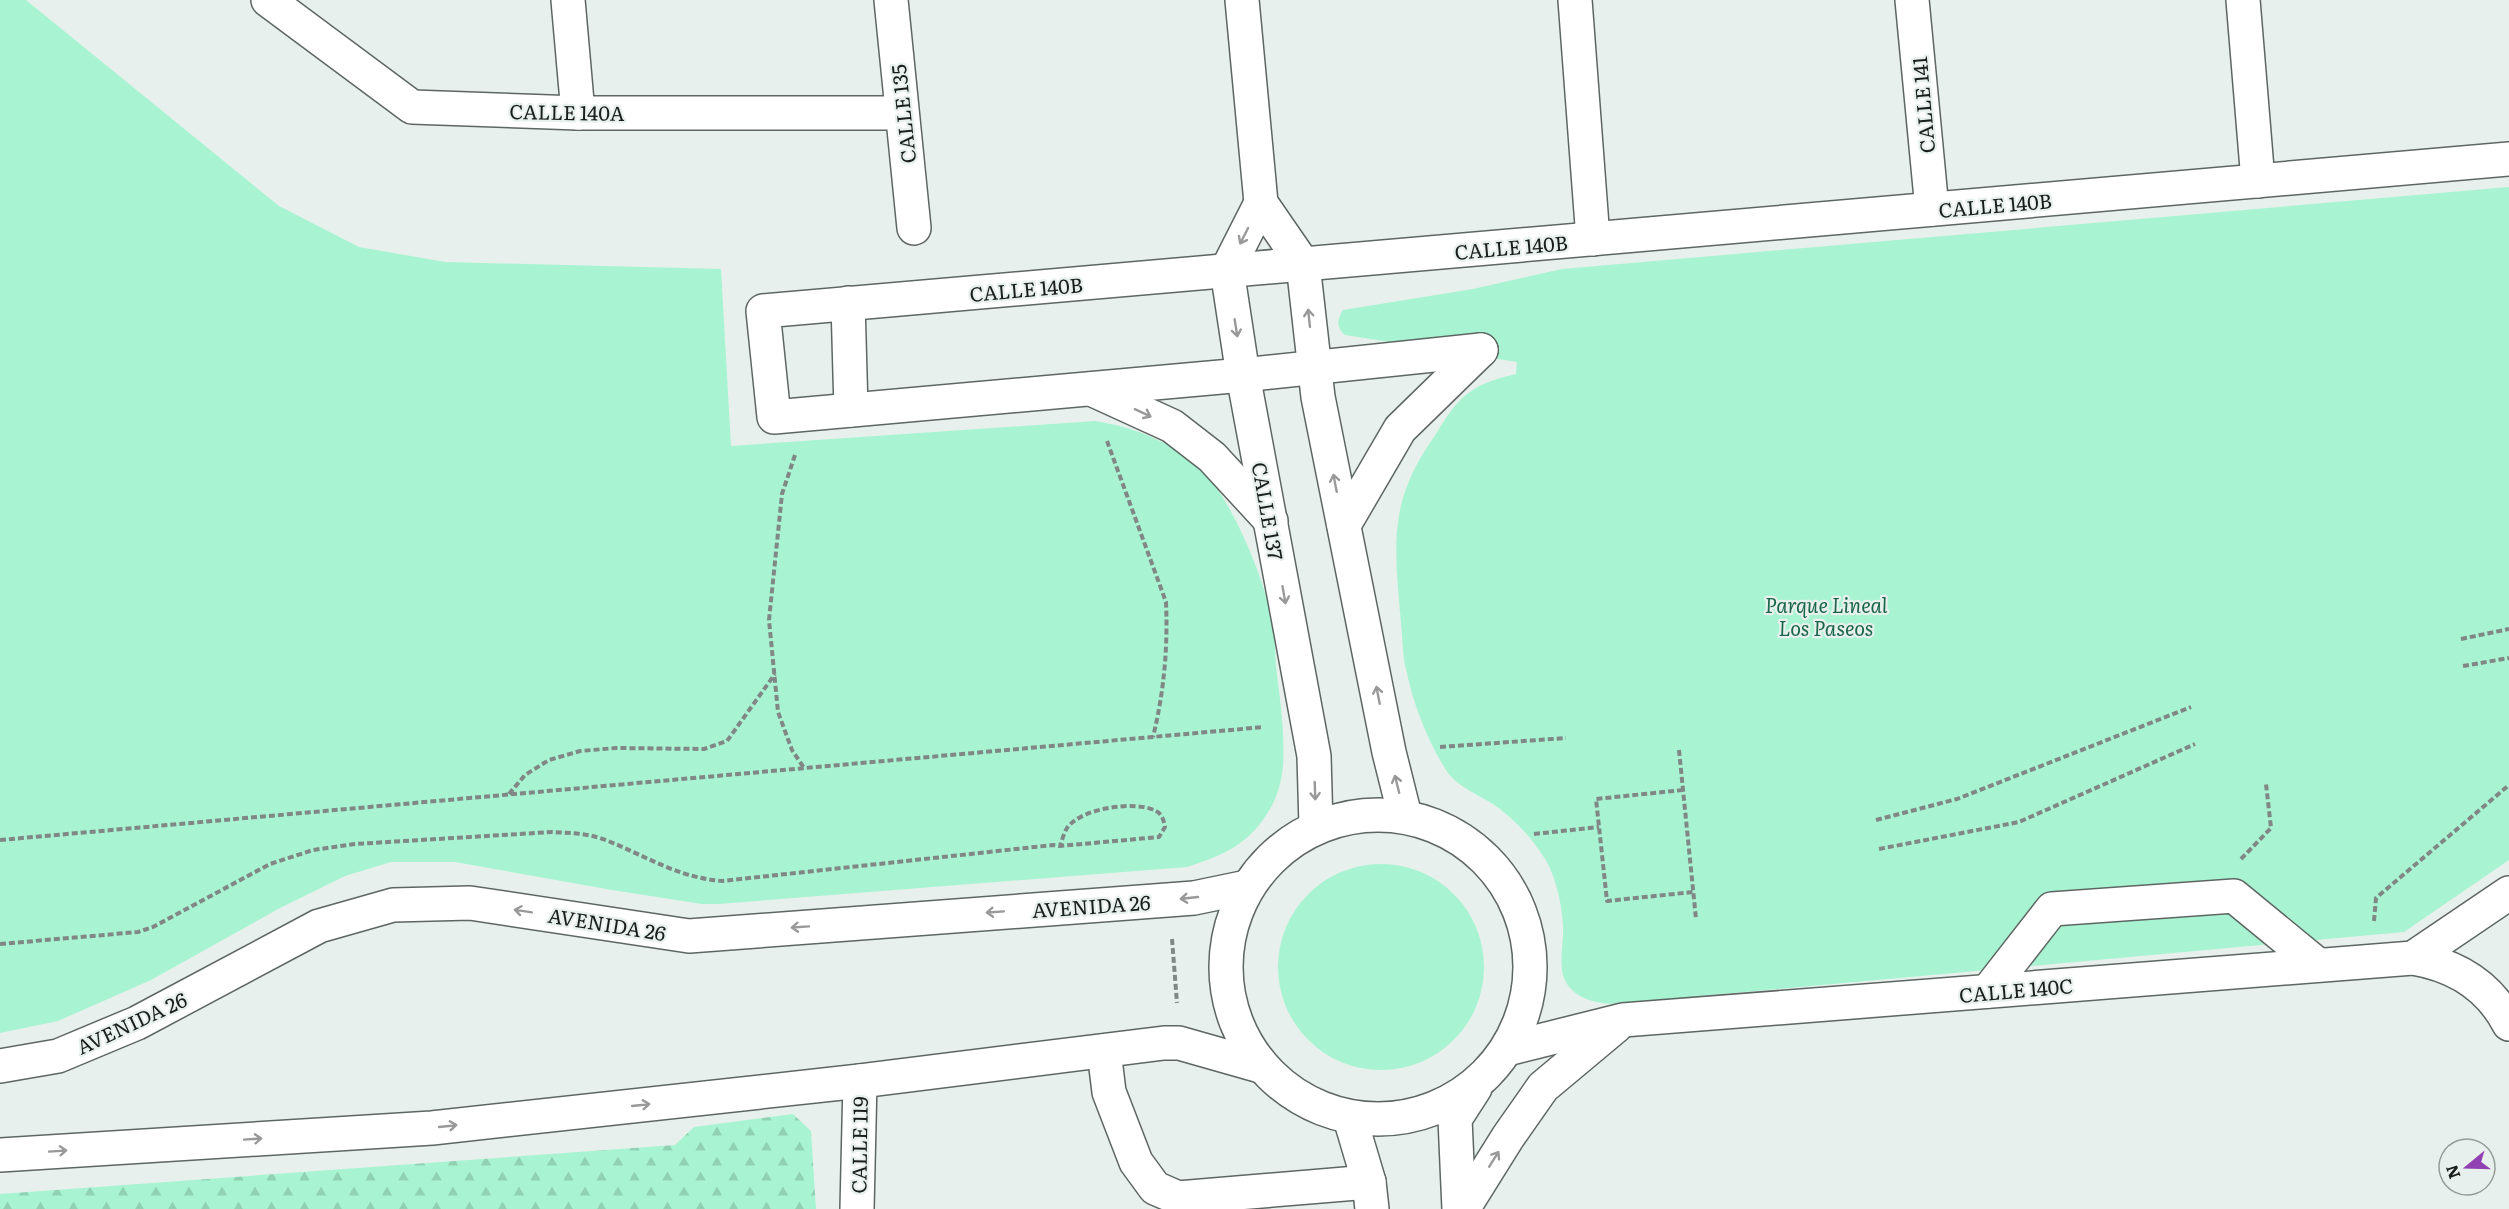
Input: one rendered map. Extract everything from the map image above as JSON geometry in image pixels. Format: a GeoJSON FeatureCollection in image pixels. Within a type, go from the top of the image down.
{"type":"FeatureCollection","features":[{"type":"Feature","properties":{"kind":"street","name":"CALLE 140A"},"geometry":{"type":"LineString","coordinates":[[268,0],[412,107],[578,113],[901,113]]}},
{"type":"Feature","properties":{"kind":"street"},"geometry":{"type":"LineString","coordinates":[[568,0],[578,113]]}},
{"type":"Feature","properties":{"kind":"street","name":"CALLE 135"},"geometry":{"type":"LineString","coordinates":[[891,0],[914,228]]}},
{"type":"Feature","properties":{"kind":"street"},"geometry":{"type":"LineString","coordinates":[[1242,0],[1261,203],[1303,264],[1318,397],[1389,752],[1405,816]]}},
{"type":"Feature","properties":{"kind":"street"},"geometry":{"type":"LineString","coordinates":[[1575,0],[1593,238]]}},
{"type":"Feature","properties":{"kind":"street","name":"CALLE 141"},"geometry":{"type":"LineString","coordinates":[[1912,0],[1932,209]]}},
{"type":"Feature","properties":{"kind":"street"},"geometry":{"type":"LineString","coordinates":[[2243,0],[2258,181]]}},
{"type":"Feature","properties":{"kind":"street","name":"CALLE 140B"},"geometry":{"type":"LineString","coordinates":[[851,410],[774,417],[763,311],[2509,159]]}},
{"type":"Feature","properties":{"kind":"street"},"geometry":{"type":"LineString","coordinates":[[1227,270],[1261,203]]}},
{"type":"Feature","properties":{"kind":"street","name":"CALLE 137"},"geometry":{"type":"LineString","coordinates":[[1227,270],[1243,375],[1314,756],[1316,826]]}},
{"type":"Feature","properties":{"kind":"street"},"geometry":{"type":"LineString","coordinates":[[848,303],[851,410],[1243,375],[1481,350],[1400,429],[1344,525]]}},
{"type":"Feature","properties":{"kind":"street"},"geometry":{"type":"LineString","coordinates":[[1089,389],[1172,426],[1212,457],[1271,521]]}},
{"type":"Feature","properties":{"kind":"street"},"geometry":{"type":"LineString","coordinates":[[1461,1209],[1455,1119],[1477,1085],[1507,1049],[1525,1011],[1531,968],[1525,926],[1508,887],[1480,854],[1445,830],[1405,816],[1360,814],[1316,826],[1277,851],[1247,887],[1229,931],[1225,978],[1237,1025],[1260,1065],[1282,1086],[1307,1103],[1350,1118],[1395,1120],[1439,1108],[1477,1085]]}},
{"type":"Feature","properties":{"kind":"street","name":"AVENIDA 26"},"geometry":{"type":"LineString","coordinates":[[0,1066],[58,1056],[68,1052],[137,1023],[319,926],[393,905],[470,903],[689,936],[1194,898],[1247,887]]}},
{"type":"Feature","properties":{"kind":"street","name":"CALLE 140C"},"geometry":{"type":"LineString","coordinates":[[1507,1049],[1623,1020],[2413,957],[2509,893]]}},
{"type":"Feature","properties":{"kind":"street"},"geometry":{"type":"LineString","coordinates":[[1988,991],[2052,909],[2064,908],[2234,896],[2318,965]]}},
{"type":"Feature","properties":{"kind":"street"},"geometry":{"type":"LineString","coordinates":[[2413,957],[2438,962],[2463,973],[2488,995],[2509,1024]]}},
{"type":"Feature","properties":{"kind":"street"},"geometry":{"type":"LineString","coordinates":[[1461,1209],[1543,1087],[1623,1020]]}},
{"type":"Feature","properties":{"kind":"street"},"geometry":{"type":"LineString","coordinates":[[0,1155],[432,1128],[1179,1043],[1260,1065]]}},
{"type":"Feature","properties":{"kind":"street"},"geometry":{"type":"LineString","coordinates":[[1104,1051],[1108,1092],[1136,1162],[1155,1188],[1178,1198],[1370,1196],[1350,1118]]}},
{"type":"Feature","properties":{"kind":"street","name":"CALLE 119"},"geometry":{"type":"LineString","coordinates":[[857,1209],[860,1081]]}},
{"type":"Feature","properties":{"kind":"path"},"geometry":{"type":"LineString","coordinates":[[1106,436],[1166,602],[1165,678],[1153,737]]}},
{"type":"Feature","properties":{"kind":"path"},"geometry":{"type":"LineString","coordinates":[[798,446],[782,494],[769,620],[776,673],[778,712],[792,750],[805,769]]}},
{"type":"Feature","properties":{"kind":"path"},"geometry":{"type":"LineString","coordinates":[[2461,639],[2509,629]]}},
{"type":"Feature","properties":{"kind":"path"},"geometry":{"type":"LineString","coordinates":[[2463,666],[2509,658]]}},
{"type":"Feature","properties":{"kind":"path"},"geometry":{"type":"LineString","coordinates":[[509,795],[525,775],[549,760],[580,751],[615,748],[704,749],[727,741],[776,673]]}},
{"type":"Feature","properties":{"kind":"path"},"geometry":{"type":"LineString","coordinates":[[1876,820],[1957,799],[2191,707]]}},
{"type":"Feature","properties":{"kind":"path"},"geometry":{"type":"LineString","coordinates":[[0,840],[1264,727]]}},
{"type":"Feature","properties":{"kind":"path"},"geometry":{"type":"LineString","coordinates":[[1440,747],[1566,738]]}},
{"type":"Feature","properties":{"kind":"path"},"geometry":{"type":"LineString","coordinates":[[1879,849],[2019,822],[2195,744]]}},
{"type":"Feature","properties":{"kind":"path"},"geometry":{"type":"LineString","coordinates":[[1679,750],[1696,919]]}},
{"type":"Feature","properties":{"kind":"path"},"geometry":{"type":"LineString","coordinates":[[2240,860],[2271,828],[2266,784]]}},
{"type":"Feature","properties":{"kind":"path"},"geometry":{"type":"LineString","coordinates":[[2370,961],[2376,898],[2509,785]]}},
{"type":"Feature","properties":{"kind":"path"},"geometry":{"type":"LineString","coordinates":[[1683,790],[1596,799],[1607,901],[1693,892]]}},
{"type":"Feature","properties":{"kind":"path"},"geometry":{"type":"LineString","coordinates":[[1108,807],[1141,807],[1156,811],[1164,820],[1165,826],[1159,837],[1060,846],[1068,827],[1086,815],[1108,807]]}},
{"type":"Feature","properties":{"kind":"path"},"geometry":{"type":"LineString","coordinates":[[1534,834],[1599,827]]}},
{"type":"Feature","properties":{"kind":"path"},"geometry":{"type":"LineString","coordinates":[[1171,934],[1177,1004]]}},
{"type":"Feature","properties":{"kind":"green space"},"geometry":{"type":"Polygon","coordinates":[[[0,0],[26,0],[279,206],[359,247],[445,262],[721,269],[731,446],[1095,421],[1124,427],[1152,437],[1178,451],[1201,469],[1223,499],[1244,538],[1267,599],[1274,635],[1283,741],[1282,777],[1270,809],[1254,831],[1235,847],[1187,867],[719,904],[702,904],[612,890],[455,862],[391,862],[345,876],[280,908],[151,980],[58,1021],[0,1033],[0,0]]]}},
{"type":"Feature","properties":{"kind":"green space","name":"Parque Lineal Los Paseos"},"geometry":{"type":"Polygon","coordinates":[[[2509,187],[2509,860],[2404,932],[1614,1004],[1584,998],[1571,989],[1563,975],[1562,918],[1559,896],[1550,868],[1539,850],[1518,825],[1493,804],[1450,776],[1427,734],[1417,708],[1403,653],[1396,545],[1399,513],[1409,481],[1426,449],[1455,406],[1480,386],[1516,374],[1517,362],[1345,335],[1338,323],[1343,310],[1473,289],[1562,269],[2509,187]]]}},
{"type":"Feature","properties":{"kind":"green space"},"geometry":{"type":"Polygon","coordinates":[[[1371,864],[1391,864],[1411,868],[1430,876],[1454,894],[1472,918],[1480,937],[1484,967],[1480,997],[1472,1016],[1454,1040],[1430,1058],[1411,1066],[1391,1070],[1371,1070],[1351,1066],[1332,1058],[1316,1047],[1301,1032],[1290,1016],[1282,997],[1278,977],[1278,957],[1282,937],[1290,918],[1301,902],[1316,887],[1332,876],[1351,868],[1371,864]]]}},
{"type":"Feature","properties":{"kind":"green space"},"geometry":{"type":"Polygon","coordinates":[[[793,1114],[811,1131],[816,1209],[0,1209],[0,1194],[675,1145],[694,1127],[793,1114]]]}}]}
